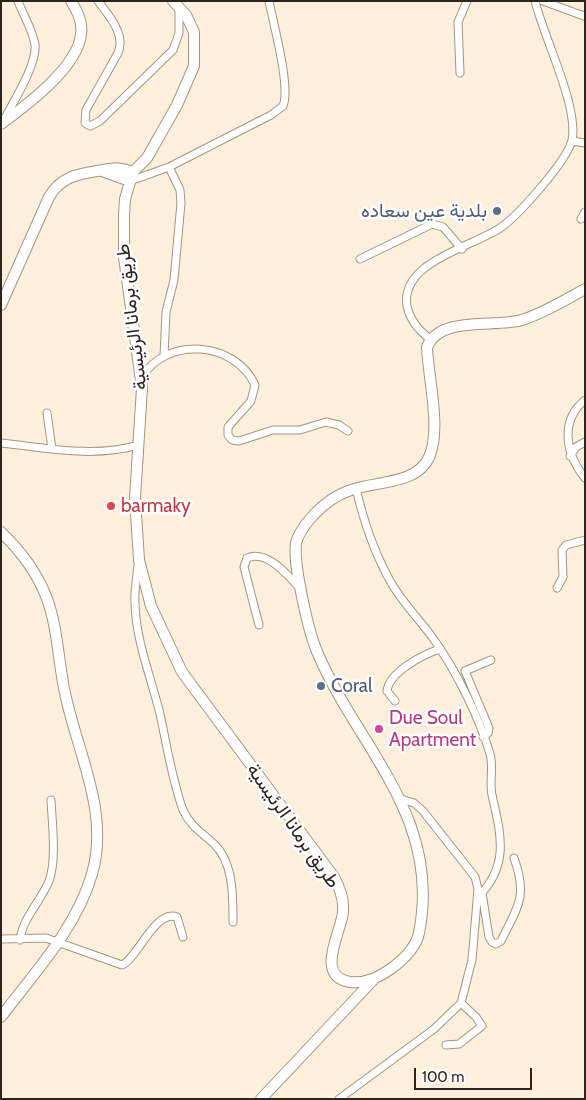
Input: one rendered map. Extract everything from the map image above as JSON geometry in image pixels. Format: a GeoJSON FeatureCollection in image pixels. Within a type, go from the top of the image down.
{"type":"FeatureCollection","features":[{"type":"Feature","properties":{"kind":"main road"},"geometry":{"type":"LineString","coordinates":[[2,123],[25,105],[72,58],[80,40],[82,29],[71,1]]}},
{"type":"Feature","properties":{"kind":"main road"},"geometry":{"type":"LineString","coordinates":[[1,305],[53,190],[74,175],[102,170],[118,168],[133,177],[177,105],[194,66],[196,54],[194,32],[176,4]]}},
{"type":"Feature","properties":{"kind":"main road","name":"طريق برمانا الرئيسية"},"geometry":{"type":"LineString","coordinates":[[133,177],[124,215],[124,257],[142,377],[135,498],[139,560],[151,606],[182,672],[329,870],[340,888],[343,912],[334,940],[332,957],[337,975],[342,980],[353,982],[375,979],[397,964],[414,946],[420,926],[422,891],[419,863],[412,826],[401,799],[317,652],[301,588],[296,541],[318,510],[343,493],[413,474],[430,456],[434,433],[427,346],[430,340]]}},
{"type":"Feature","properties":{"kind":"main road"},"geometry":{"type":"LineString","coordinates":[[430,340],[443,330],[455,327],[521,320],[585,289]]}},
{"type":"Feature","properties":{"kind":"main road"},"geometry":{"type":"LineString","coordinates":[[1,532],[30,563],[47,599],[57,639],[65,692],[94,798],[96,842],[92,872],[79,908],[1,1018]]}},
{"type":"Feature","properties":{"kind":"main road"},"geometry":{"type":"LineString","coordinates":[[261,1099],[375,979]]}},
{"type":"Feature","properties":{"kind":"street"},"geometry":{"type":"LineString","coordinates":[[2,123],[26,76],[35,48],[33,36],[18,1]]}},
{"type":"Feature","properties":{"kind":"street"},"geometry":{"type":"LineString","coordinates":[[98,1],[119,33],[121,44],[118,53],[86,110],[85,123],[90,126],[100,121],[172,50],[179,33],[176,4]]}},
{"type":"Feature","properties":{"kind":"street"},"geometry":{"type":"LineString","coordinates":[[133,177],[169,167],[264,119],[283,106],[285,96],[282,72],[269,1]]}},
{"type":"Feature","properties":{"kind":"street"},"geometry":{"type":"LineString","coordinates":[[460,73],[458,22],[467,1]]}},
{"type":"Feature","properties":{"kind":"street"},"geometry":{"type":"LineString","coordinates":[[430,340],[421,332],[411,318],[407,306],[408,290],[420,271],[503,226],[552,174],[572,141],[573,128],[568,99],[535,1]]}},
{"type":"Feature","properties":{"kind":"street"},"geometry":{"type":"LineString","coordinates":[[543,1],[584,16]]}},
{"type":"Feature","properties":{"kind":"street"},"geometry":{"type":"LineString","coordinates":[[572,141],[585,143]]}},
{"type":"Feature","properties":{"kind":"street"},"geometry":{"type":"LineString","coordinates":[[164,356],[166,312],[174,280],[181,203],[180,190],[169,167]]}},
{"type":"Feature","properties":{"kind":"street"},"geometry":{"type":"LineString","coordinates":[[580,219],[585,212]]}},
{"type":"Feature","properties":{"kind":"street"},"geometry":{"type":"LineString","coordinates":[[360,259],[432,224],[443,228],[462,249]]}},
{"type":"Feature","properties":{"kind":"street"},"geometry":{"type":"LineString","coordinates":[[142,377],[151,364],[170,352],[213,350],[226,354],[248,372],[255,385],[255,392],[228,427],[228,435],[232,440],[239,441],[273,430],[300,430],[326,422],[339,425],[348,431]]}},
{"type":"Feature","properties":{"kind":"street"},"geometry":{"type":"LineString","coordinates":[[585,400],[574,412],[569,423],[567,436],[570,456],[585,478]]}},
{"type":"Feature","properties":{"kind":"street"},"geometry":{"type":"LineString","coordinates":[[47,413],[52,449]]}},
{"type":"Feature","properties":{"kind":"street"},"geometry":{"type":"LineString","coordinates":[[570,456],[576,447],[585,442]]}},
{"type":"Feature","properties":{"kind":"street"},"geometry":{"type":"LineString","coordinates":[[1,443],[104,453],[139,445]]}},
{"type":"Feature","properties":{"kind":"street"},"geometry":{"type":"LineString","coordinates":[[339,1099],[434,1029],[461,1003],[472,960],[480,895],[498,866],[501,837],[490,789],[491,760],[483,738],[463,691],[440,649],[400,598],[388,578],[369,535],[356,488]]}},
{"type":"Feature","properties":{"kind":"street"},"geometry":{"type":"LineString","coordinates":[[557,588],[563,579],[561,553],[564,547],[570,543],[585,540]]}},
{"type":"Feature","properties":{"kind":"street"},"geometry":{"type":"LineString","coordinates":[[260,625],[244,567],[247,558],[260,556],[270,561],[301,588]]}},
{"type":"Feature","properties":{"kind":"street"},"geometry":{"type":"LineString","coordinates":[[139,560],[135,606],[141,652],[156,696],[183,809],[193,827],[214,844],[225,859],[233,894],[232,922]]}},
{"type":"Feature","properties":{"kind":"street"},"geometry":{"type":"LineString","coordinates":[[395,701],[387,691],[391,682],[416,660],[440,649]]}},
{"type":"Feature","properties":{"kind":"street"},"geometry":{"type":"LineString","coordinates":[[483,738],[488,733],[489,728],[465,671],[490,660]]}},
{"type":"Feature","properties":{"kind":"street"},"geometry":{"type":"LineString","coordinates":[[401,799],[408,800],[419,807],[462,859],[477,883],[489,937],[496,944],[501,941],[521,896],[521,882],[514,858]]}},
{"type":"Feature","properties":{"kind":"street"},"geometry":{"type":"LineString","coordinates":[[20,940],[24,925],[39,903],[51,874],[53,832],[51,800]]}},
{"type":"Feature","properties":{"kind":"street"},"geometry":{"type":"LineString","coordinates":[[1,939],[20,940],[34,938],[57,941],[122,965],[128,961],[151,931],[167,917],[177,917],[183,936]]}},
{"type":"Feature","properties":{"kind":"street"},"geometry":{"type":"LineString","coordinates":[[446,1045],[459,1044],[482,1026],[476,1017],[461,1003]]}},
{"type":"Feature","properties":{"kind":"place","name":"بلدية عين سعاده"},"geometry":{"type":"Point","coordinates":[497,211]}},
{"type":"Feature","properties":{"kind":"place","name":"barmaky"},"geometry":{"type":"Point","coordinates":[111,506]}},
{"type":"Feature","properties":{"kind":"place","name":"Coral"},"geometry":{"type":"Point","coordinates":[321,686]}},
{"type":"Feature","properties":{"kind":"place","name":"Due Soul Apartment"},"geometry":{"type":"Point","coordinates":[379,729]}}]}
